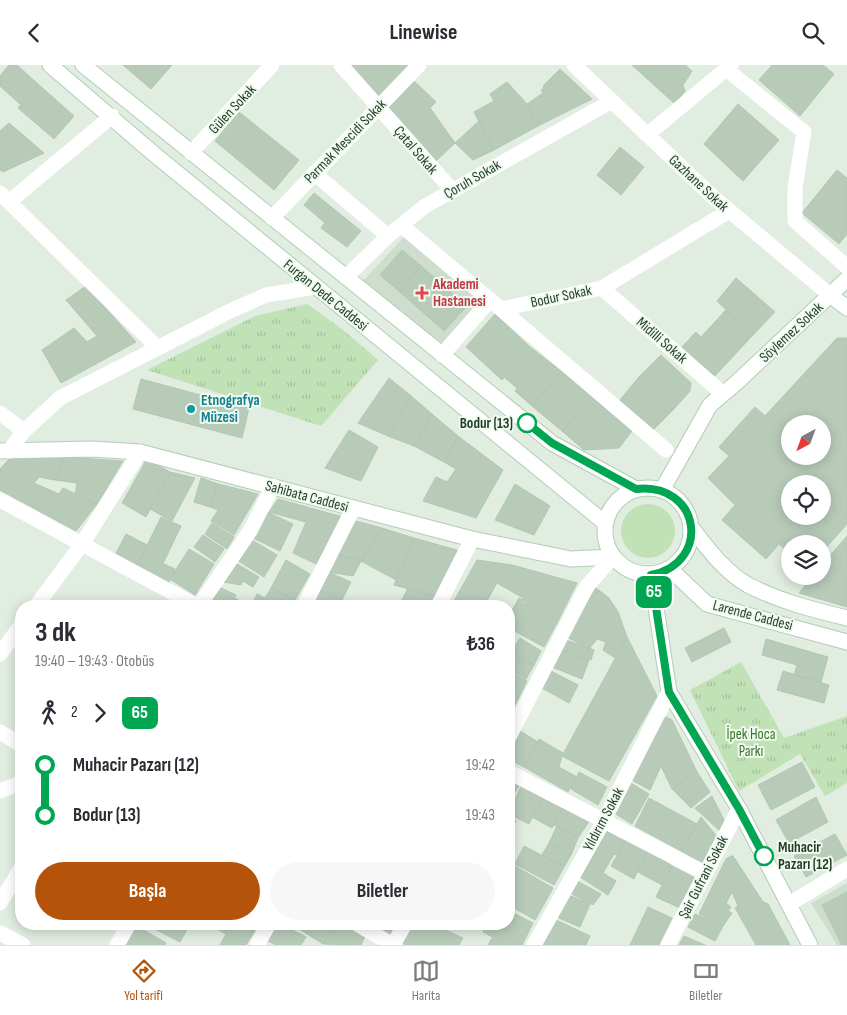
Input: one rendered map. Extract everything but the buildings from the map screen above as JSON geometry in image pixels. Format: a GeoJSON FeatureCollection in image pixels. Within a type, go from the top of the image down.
{"type":"FeatureCollection","features":[{"type":"Feature","properties":{"kind":"street","name":"Furgan Dede Caddesi"},"geometry":{"type":"LineString","coordinates":[[50,65],[112,116],[154,155],[605,523]]}},
{"type":"Feature","properties":{"kind":"street","name":"Gülen Sokak"},"geometry":{"type":"LineString","coordinates":[[191,153],[272,65]]}},
{"type":"Feature","properties":{"kind":"street","name":"Çatal Sokak"},"geometry":{"type":"LineString","coordinates":[[341,65],[452,190]]}},
{"type":"Feature","properties":{"kind":"street","name":"Parmak Mescidi Sokak"},"geometry":{"type":"LineString","coordinates":[[272,218],[419,65]]}},
{"type":"Feature","properties":{"kind":"street","name":"Gazhane Sokak"},"geometry":{"type":"LineString","coordinates":[[574,65],[729,211],[847,308]]}},
{"type":"Feature","properties":{"kind":"street"},"geometry":{"type":"LineString","coordinates":[[648,135],[728,67],[804,132],[795,188],[795,221],[847,267]]}},
{"type":"Feature","properties":{"kind":"street","name":"Furgan Dede Caddesi"},"geometry":{"type":"LineString","coordinates":[[92,68],[191,153],[552,443],[636,489]]}},
{"type":"Feature","properties":{"kind":"street","name":"Çoruh Sokak"},"geometry":{"type":"LineString","coordinates":[[346,277],[388,237],[425,206],[612,101]]}},
{"type":"Feature","properties":{"kind":"street"},"geometry":{"type":"LineString","coordinates":[[112,116],[5,197],[157,347]]}},
{"type":"Feature","properties":{"kind":"street"},"geometry":{"type":"LineString","coordinates":[[314,173],[388,237]]}},
{"type":"Feature","properties":{"kind":"street","name":"Bodur Sokak"},"geometry":{"type":"LineString","coordinates":[[496,304],[602,288],[729,211]]}},
{"type":"Feature","properties":{"kind":"street"},"geometry":{"type":"LineString","coordinates":[[402,226],[666,450]]}},
{"type":"Feature","properties":{"kind":"street","name":"Söylemez Sokak"},"geometry":{"type":"LineString","coordinates":[[662,490],[710,405],[847,279]]}},
{"type":"Feature","properties":{"kind":"street"},"geometry":{"type":"LineString","coordinates":[[4,451],[60,398],[157,347],[266,295],[316,287]]}},
{"type":"Feature","properties":{"kind":"street","name":"Midilli Sokak"},"geometry":{"type":"LineString","coordinates":[[602,288],[722,393]]}},
{"type":"Feature","properties":{"kind":"street"},"geometry":{"type":"LineString","coordinates":[[442,355],[496,304]]}},
{"type":"Feature","properties":{"kind":"street"},"geometry":{"type":"LineString","coordinates":[[0,413],[24,431]]}},
{"type":"Feature","properties":{"kind":"street","name":"Sahibata Caddesi"},"geometry":{"type":"LineString","coordinates":[[4,451],[92,449],[140,452],[472,539],[570,559],[613,557]]}},
{"type":"Feature","properties":{"kind":"street"},"geometry":{"type":"LineString","coordinates":[[40,600],[82,544],[140,452]]}},
{"type":"Feature","properties":{"kind":"street"},"geometry":{"type":"LineString","coordinates":[[202,600],[250,531],[273,487]]}},
{"type":"Feature","properties":{"kind":"street"},"geometry":{"type":"LineString","coordinates":[[636,489],[662,490],[673,495],[682,504],[691,527],[687,551],[670,569],[651,575],[629,571],[613,557],[606,540],[605,523],[614,503],[636,489]]}},
{"type":"Feature","properties":{"kind":"street"},"geometry":{"type":"LineString","coordinates":[[0,500],[187,600]]}},
{"type":"Feature","properties":{"kind":"street"},"geometry":{"type":"LineString","coordinates":[[307,600],[353,509]]}},
{"type":"Feature","properties":{"kind":"street","name":"Larende Caddesi"},"geometry":{"type":"LineString","coordinates":[[691,527],[712,555],[747,584],[805,608],[847,618]]}},
{"type":"Feature","properties":{"kind":"street"},"geometry":{"type":"LineString","coordinates":[[441,600],[472,539]]}},
{"type":"Feature","properties":{"kind":"street"},"geometry":{"type":"LineString","coordinates":[[515,725],[586,586],[613,557]]}},
{"type":"Feature","properties":{"kind":"street","name":"Larende Caddesi"},"geometry":{"type":"LineString","coordinates":[[670,569],[707,604],[847,642]]}},
{"type":"Feature","properties":{"kind":"street"},"geometry":{"type":"LineString","coordinates":[[651,575],[669,692],[739,809],[789,904],[806,943]]}},
{"type":"Feature","properties":{"kind":"street"},"geometry":{"type":"LineString","coordinates":[[0,654],[15,633]]}},
{"type":"Feature","properties":{"kind":"street","name":"Yıldırım Sokak"},"geometry":{"type":"LineString","coordinates":[[534,945],[603,822],[669,692]]}},
{"type":"Feature","properties":{"kind":"street"},"geometry":{"type":"LineString","coordinates":[[0,732],[15,741]]}},
{"type":"Feature","properties":{"kind":"street"},"geometry":{"type":"LineString","coordinates":[[515,775],[705,873]]}},
{"type":"Feature","properties":{"kind":"street"},"geometry":{"type":"LineString","coordinates":[[0,791],[15,785]]}},
{"type":"Feature","properties":{"kind":"street","name":"Şair Gufrani Sokak"},"geometry":{"type":"LineString","coordinates":[[668,945],[739,809]]}},
{"type":"Feature","properties":{"kind":"street"},"geometry":{"type":"LineString","coordinates":[[789,904],[847,869]]}},
{"type":"Feature","properties":{"kind":"street"},"geometry":{"type":"LineString","coordinates":[[0,903],[15,878]]}},
{"type":"Feature","properties":{"kind":"street"},"geometry":{"type":"LineString","coordinates":[[117,945],[126,930]]}},
{"type":"Feature","properties":{"kind":"street"},"geometry":{"type":"LineString","coordinates":[[257,945],[266,930]]}},
{"type":"Feature","properties":{"kind":"street"},"geometry":{"type":"LineString","coordinates":[[367,930],[393,945],[402,930]]}},
{"type":"Feature","properties":{"kind":"street"},"geometry":{"type":"LineString","coordinates":[[0,933],[23,945]]}},
{"type":"Feature","properties":{"kind":"shaded area","name":"Akademi Hastanesi"},"geometry":{"type":"Polygon","coordinates":[[[404,237],[481,303],[442,343],[361,283],[404,237]]]}},
{"type":"Feature","properties":{"kind":"shaded area"},"geometry":{"type":"Polygon","coordinates":[[[847,883],[847,945],[837,945],[811,903],[847,883]]]}},
{"type":"Feature","properties":{"kind":"green space"},"geometry":{"type":"Polygon","coordinates":[[[307,304],[342,329],[378,360],[321,426],[147,370],[255,316],[307,304]]]}},
{"type":"Feature","properties":{"kind":"green space"},"geometry":{"type":"Polygon","coordinates":[[[643,504],[653,504],[663,508],[671,516],[675,531],[671,546],[663,554],[653,558],[643,558],[633,554],[625,546],[621,536],[621,526],[625,516],[633,508],[643,504]]]}},
{"type":"Feature","properties":{"kind":"green space","name":"İpek Hoca Parkı"},"geometry":{"type":"Polygon","coordinates":[[[741,662],[784,738],[847,716],[847,783],[825,796],[800,754],[739,791],[690,690],[741,662]]]}},
{"type":"Feature","properties":{"kind":"bus line","name":"65"},"geometry":{"type":"LineString","coordinates":[[527,423],[552,443],[636,489],[662,490],[673,495],[682,504],[688,515],[691,527],[687,551],[670,569],[651,575],[669,692],[739,809],[764,856]]}},
{"type":"Feature","properties":{"kind":"place","name":"Akademi Hastanesi"},"geometry":{"type":"Point","coordinates":[422,293]}},
{"type":"Feature","properties":{"kind":"place","name":"Etnografya Müzesi"},"geometry":{"type":"Point","coordinates":[191,409]}},
{"type":"Feature","properties":{"kind":"place","name":"Bodur (13)"},"geometry":{"type":"Point","coordinates":[527,423]}},
{"type":"Feature","properties":{"kind":"place","name":"Muhacir Pazarı (12)"},"geometry":{"type":"Point","coordinates":[764,856]}}]}
